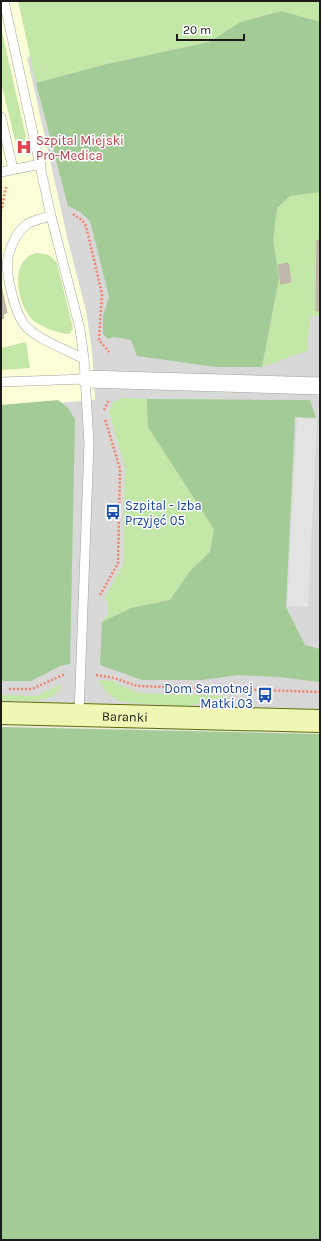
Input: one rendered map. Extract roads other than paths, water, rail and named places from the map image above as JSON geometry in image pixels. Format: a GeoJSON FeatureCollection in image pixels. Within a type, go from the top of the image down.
{"type":"FeatureCollection","features":[{"type":"Feature","properties":{"kind":"street"},"geometry":{"type":"LineString","coordinates":[[86,379],[320,386]]}},
{"type":"Feature","properties":{"kind":"street","name":"Baranki"},"geometry":{"type":"LineString","coordinates":[[1,713],[320,721]]}},
{"type":"Feature","properties":{"kind":"lane"},"geometry":{"type":"LineString","coordinates":[[4,1],[41,164],[51,216],[80,329],[84,359],[88,452],[79,715]]}},
{"type":"Feature","properties":{"kind":"lane"},"geometry":{"type":"LineString","coordinates":[[1,117],[13,170]]}},
{"type":"Feature","properties":{"kind":"lane"},"geometry":{"type":"LineString","coordinates":[[1,172],[41,164]]}},
{"type":"Feature","properties":{"kind":"lane"},"geometry":{"type":"LineString","coordinates":[[51,216],[26,224],[15,238],[8,258],[8,270],[13,297],[24,324],[34,333],[84,359]]}},
{"type":"Feature","properties":{"kind":"lane"},"geometry":{"type":"LineString","coordinates":[[1,382],[86,379]]}},
{"type":"Feature","properties":{"kind":"place","name":"Szpital Miejski Pro-Medica"},"geometry":{"type":"Point","coordinates":[24,147]}},
{"type":"Feature","properties":{"kind":"place","name":"Szpital - Izba Przyjęć 05"},"geometry":{"type":"Point","coordinates":[113,512]}},
{"type":"Feature","properties":{"kind":"place","name":"Dom Samotnej Matki 03"},"geometry":{"type":"Point","coordinates":[265,695]}}]}
